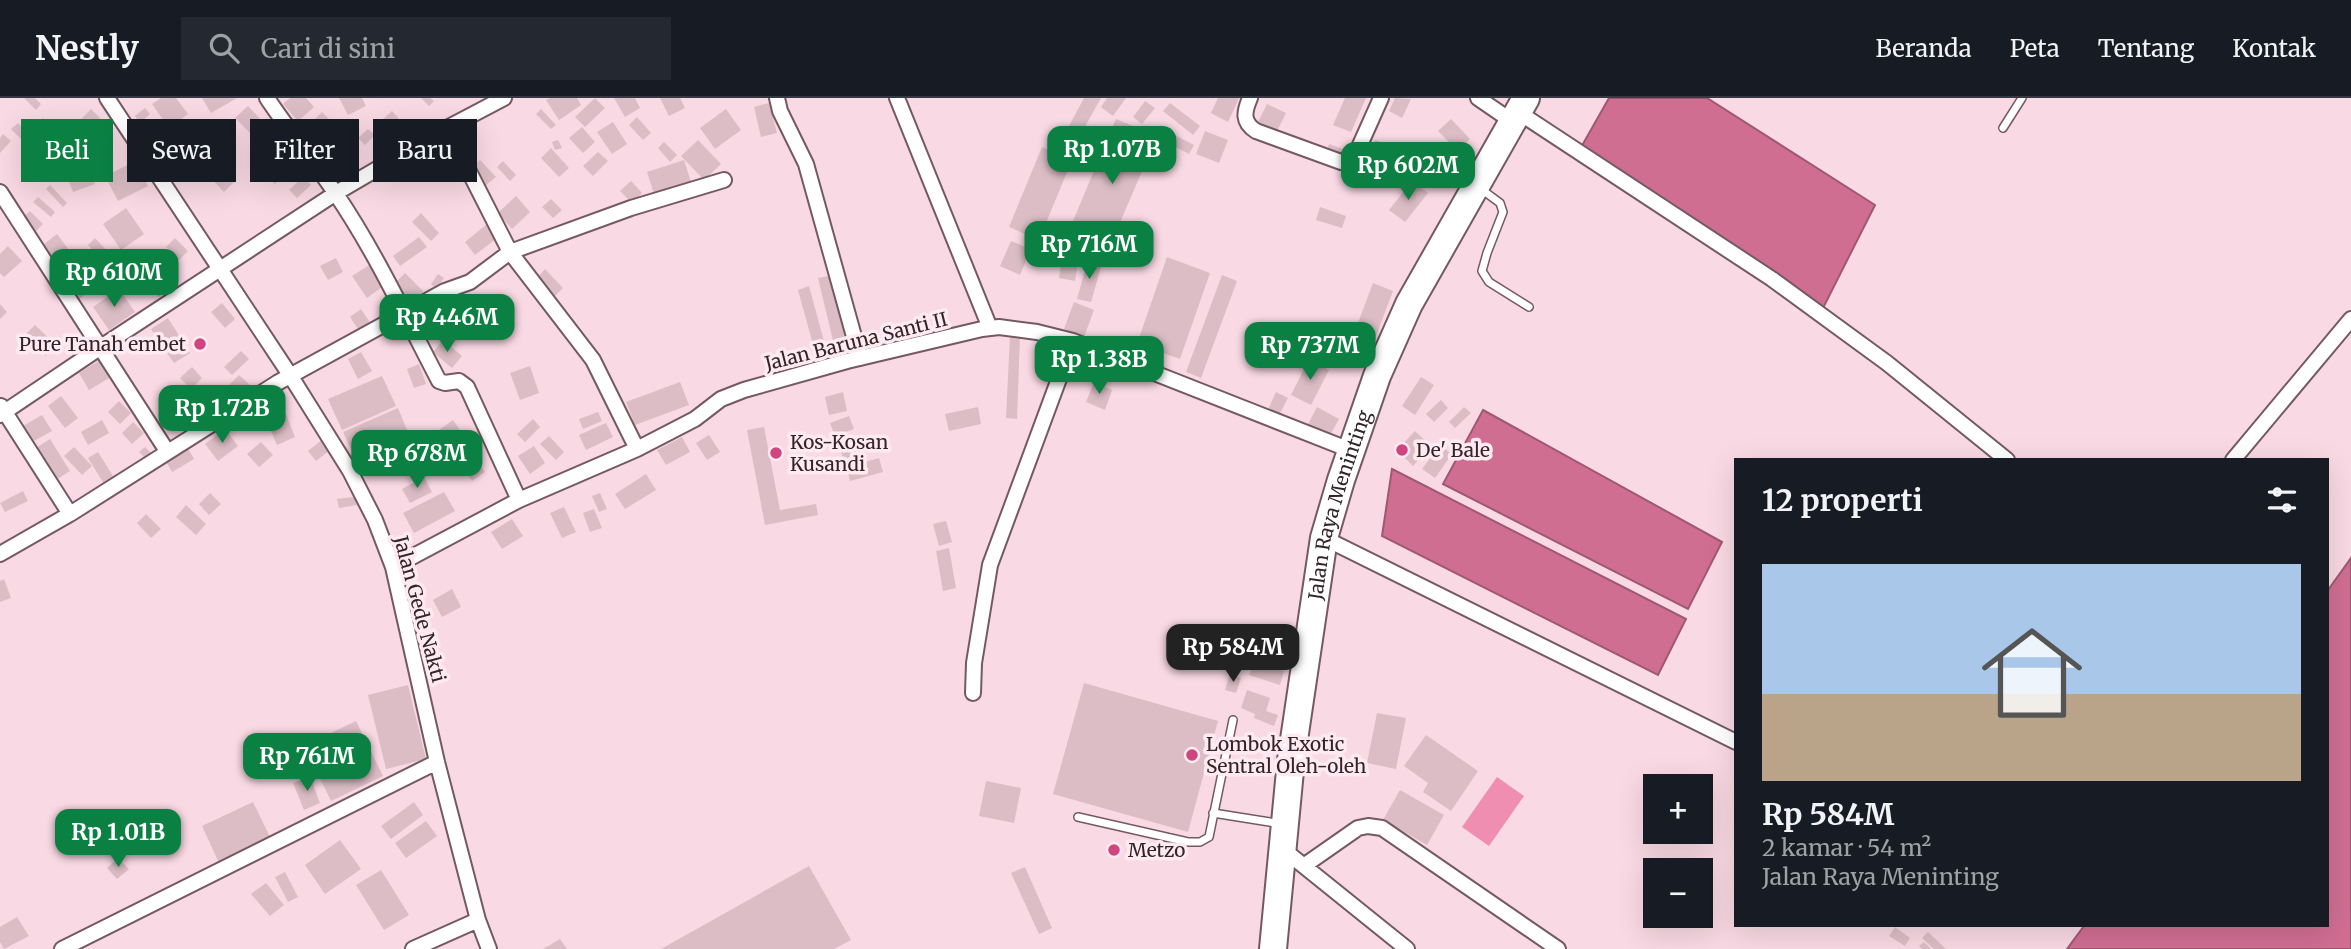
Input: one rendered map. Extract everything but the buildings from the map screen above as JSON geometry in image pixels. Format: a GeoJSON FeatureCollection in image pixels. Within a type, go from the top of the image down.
{"type":"FeatureCollection","features":[{"type":"Feature","properties":{"kind":"highway","name":"Jalan Raya Meninting"},"geometry":{"type":"LineString","coordinates":[[1273,949],[1292,846],[1291,760],[1324,538],[1350,450],[1377,376],[1409,304],[1519,111]]}},
{"type":"Feature","properties":{"kind":"street","name":"Jalan Gede Nakti"},"geometry":{"type":"LineString","coordinates":[[107,98],[290,375],[364,495],[393,567],[437,762],[478,920],[489,949]]}},
{"type":"Feature","properties":{"kind":"street"},"geometry":{"type":"LineString","coordinates":[[267,98],[292,136],[336,193],[379,265],[440,382],[459,381],[467,387],[519,500]]}},
{"type":"Feature","properties":{"kind":"street"},"geometry":{"type":"LineString","coordinates":[[460,119],[483,103],[504,98]]}},
{"type":"Feature","properties":{"kind":"street"},"geometry":{"type":"LineString","coordinates":[[777,98],[780,111],[806,164],[860,358]]}},
{"type":"Feature","properties":{"kind":"street"},"geometry":{"type":"LineString","coordinates":[[897,98],[990,328]]}},
{"type":"Feature","properties":{"kind":"street"},"geometry":{"type":"LineString","coordinates":[[1250,98],[1244,116],[1248,126],[1341,162],[1349,161],[1356,154],[1381,98]]}},
{"type":"Feature","properties":{"kind":"street"},"geometry":{"type":"LineString","coordinates":[[1478,98],[1519,111],[1772,278],[1887,363],[2005,458]]}},
{"type":"Feature","properties":{"kind":"street"},"geometry":{"type":"LineString","coordinates":[[70,514],[2,411],[373,171]]}},
{"type":"Feature","properties":{"kind":"street"},"geometry":{"type":"LineString","coordinates":[[0,554],[70,514],[290,375],[446,291],[470,282],[510,252],[631,208],[724,180]]}},
{"type":"Feature","properties":{"kind":"street"},"geometry":{"type":"LineString","coordinates":[[474,182],[510,252],[593,360],[637,449]]}},
{"type":"Feature","properties":{"kind":"street"},"geometry":{"type":"LineString","coordinates":[[0,192],[167,451]]}},
{"type":"Feature","properties":{"kind":"street"},"geometry":{"type":"LineString","coordinates":[[2235,458],[2351,319]]}},
{"type":"Feature","properties":{"kind":"street","name":"Jalan Baruna Santi II"},"geometry":{"type":"LineString","coordinates":[[393,567],[519,500],[637,449],[695,419],[721,399],[744,390],[860,358],[990,328],[1037,332],[1073,341],[1350,450]]}},
{"type":"Feature","properties":{"kind":"street"},"geometry":{"type":"LineString","coordinates":[[973,693],[974,663],[990,565],[1073,341]]}},
{"type":"Feature","properties":{"kind":"street"},"geometry":{"type":"LineString","coordinates":[[1324,538],[1734,741]]}},
{"type":"Feature","properties":{"kind":"street"},"geometry":{"type":"LineString","coordinates":[[62,949],[437,762]]}},
{"type":"Feature","properties":{"kind":"street"},"geometry":{"type":"LineString","coordinates":[[1292,846],[1367,826],[1382,828],[1558,949]]}},
{"type":"Feature","properties":{"kind":"street"},"geometry":{"type":"LineString","coordinates":[[1292,846],[1407,949]]}},
{"type":"Feature","properties":{"kind":"street"},"geometry":{"type":"LineString","coordinates":[[412,949],[478,920]]}},
{"type":"Feature","properties":{"kind":"lane"},"geometry":{"type":"LineString","coordinates":[[2003,128],[2022,98]]}},
{"type":"Feature","properties":{"kind":"lane"},"geometry":{"type":"LineString","coordinates":[[1477,186],[1500,203],[1503,212],[1482,271],[1485,277],[1528,307]]}},
{"type":"Feature","properties":{"kind":"lane"},"geometry":{"type":"LineString","coordinates":[[1078,817],[1196,842],[1209,837],[1233,720]]}},
{"type":"Feature","properties":{"kind":"lane"},"geometry":{"type":"LineString","coordinates":[[1213,813],[1292,846]]}},
{"type":"Feature","properties":{"kind":"shaded area"},"geometry":{"type":"Polygon","coordinates":[[[1609,98],[1707,98],[1875,205],[1821,312],[1579,151],[1609,98]]]}},
{"type":"Feature","properties":{"kind":"shaded area"},"geometry":{"type":"Polygon","coordinates":[[[1483,410],[1722,542],[1688,609],[1443,484],[1483,410]]]}},
{"type":"Feature","properties":{"kind":"shaded area"},"geometry":{"type":"Polygon","coordinates":[[[1392,469],[1686,619],[1658,675],[1382,536],[1392,469]]]}},
{"type":"Feature","properties":{"kind":"shaded area"},"geometry":{"type":"Polygon","coordinates":[[[2351,558],[2351,949],[2067,949],[2083,927],[2329,927],[2329,589],[2351,558]]]}},
{"type":"Feature","properties":{"kind":"shaded area"},"geometry":{"type":"Polygon","coordinates":[[[1497,777],[1524,796],[1489,846],[1462,827],[1497,777]]]}},
{"type":"Feature","properties":{"kind":"place","name":"Pure Tanah embet"},"geometry":{"type":"Point","coordinates":[200,344]}},
{"type":"Feature","properties":{"kind":"place","name":"De' Bale"},"geometry":{"type":"Point","coordinates":[1402,450]}},
{"type":"Feature","properties":{"kind":"place","name":"Kos-Kosan Kusandi"},"geometry":{"type":"Point","coordinates":[776,453]}},
{"type":"Feature","properties":{"kind":"place","name":"Lombok Exotic Sentral Oleh-oleh"},"geometry":{"type":"Point","coordinates":[1192,755]}},
{"type":"Feature","properties":{"kind":"place","name":"Metzo"},"geometry":{"type":"Point","coordinates":[1114,850]}}]}
